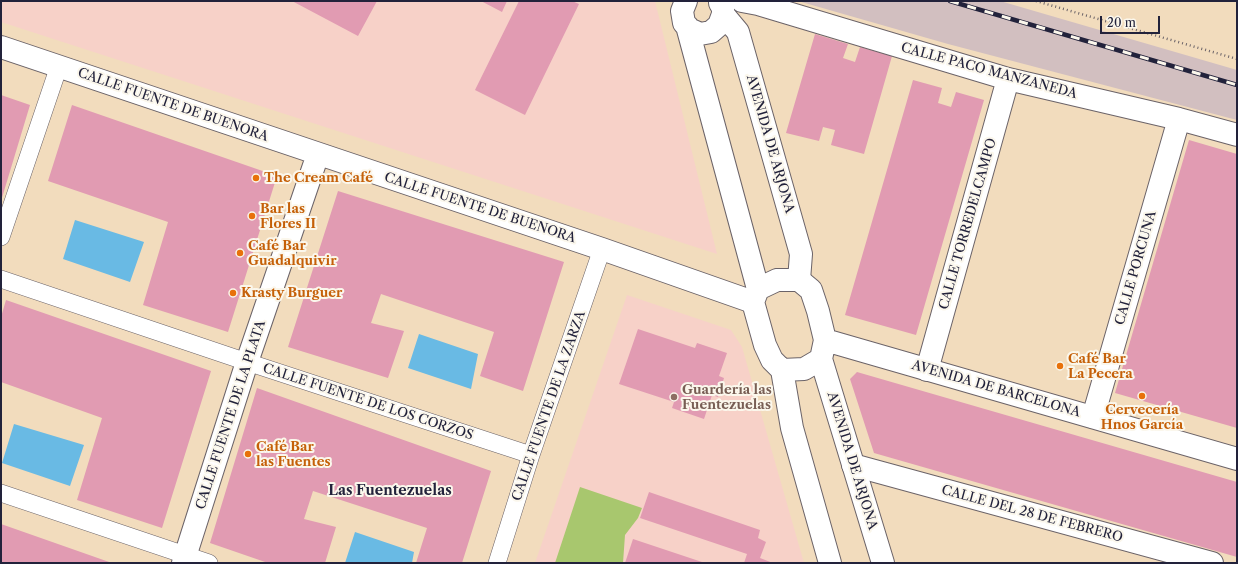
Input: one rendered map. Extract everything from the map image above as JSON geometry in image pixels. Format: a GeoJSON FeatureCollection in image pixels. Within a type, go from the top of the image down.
{"type":"FeatureCollection","features":[{"type":"Feature","properties":{"kind":"street"},"geometry":{"type":"LineString","coordinates":[[686,1],[682,11],[683,19],[687,26],[756,296],[765,345],[772,360],[782,370],[792,428],[830,563]]}},
{"type":"Feature","properties":{"kind":"street","name":"CALLE PACO MANZANEDA"},"geometry":{"type":"LineString","coordinates":[[742,1],[758,4],[1008,79],[1179,119],[1237,135]]}},
{"type":"Feature","properties":{"kind":"street"},"geometry":{"type":"LineString","coordinates":[[687,26],[700,34],[707,33],[717,28],[721,22],[721,8]]}},
{"type":"Feature","properties":{"kind":"street","name":"AVENIDA DE ARJONA"},"geometry":{"type":"LineString","coordinates":[[721,8],[738,32],[801,254],[799,280]]}},
{"type":"Feature","properties":{"kind":"street","name":"CALLE FUENTE DE BUENORA"},"geometry":{"type":"LineString","coordinates":[[1,47],[602,249],[756,296]]}},
{"type":"Feature","properties":{"kind":"street"},"geometry":{"type":"LineString","coordinates":[[1,237],[59,66]]}},
{"type":"Feature","properties":{"kind":"street","name":"CALLE TORREDELCAMPO"},"geometry":{"type":"LineString","coordinates":[[927,370],[1008,79]]}},
{"type":"Feature","properties":{"kind":"street","name":"CALLE PORCUNA"},"geometry":{"type":"LineString","coordinates":[[1094,417],[1179,119]]}},
{"type":"Feature","properties":{"kind":"street","name":"CALLE FUENTE DE LA PLATA"},"geometry":{"type":"LineString","coordinates":[[184,559],[247,362],[318,154]]}},
{"type":"Feature","properties":{"kind":"street","name":"CALLE FUENTE DE LA ZARZA"},"geometry":{"type":"LineString","coordinates":[[497,563],[531,455],[602,249]]}},
{"type":"Feature","properties":{"kind":"street","name":"CALLE FUENTE DE LOS CORZOS"},"geometry":{"type":"LineString","coordinates":[[1,279],[247,362],[531,455]]}},
{"type":"Feature","properties":{"kind":"street"},"geometry":{"type":"LineString","coordinates":[[756,296],[777,280],[799,280],[811,290],[818,311],[823,349],[804,368],[782,370]]}},
{"type":"Feature","properties":{"kind":"street","name":"AVENIDA DE ARJONA"},"geometry":{"type":"LineString","coordinates":[[823,349],[853,465],[883,563]]}},
{"type":"Feature","properties":{"kind":"street","name":"AVENIDA DE BARCELONA"},"geometry":{"type":"LineString","coordinates":[[823,349],[927,370],[1237,459]]}},
{"type":"Feature","properties":{"kind":"street","name":"CALLE DEL 28 DE FEBRERO"},"geometry":{"type":"LineString","coordinates":[[853,465],[1212,563]]}},
{"type":"Feature","properties":{"kind":"street"},"geometry":{"type":"LineString","coordinates":[[1,493],[184,559],[209,563]]}},
{"type":"Feature","properties":{"kind":"path"},"geometry":{"type":"LineString","coordinates":[[1036,1],[1237,59]]}},
{"type":"Feature","properties":{"kind":"shaded area"},"geometry":{"type":"Polygon","coordinates":[[[1,1],[655,1],[717,254],[1,22],[1,1]]]}},
{"type":"Feature","properties":{"kind":"shaded area"},"geometry":{"type":"Polygon","coordinates":[[[798,1],[1000,1],[1237,70],[1237,120],[948,44],[798,1]]]}},
{"type":"Feature","properties":{"kind":"shaded area"},"geometry":{"type":"Polygon","coordinates":[[[627,295],[731,330],[742,347],[804,563],[535,563],[627,295]]]}},
{"type":"Feature","properties":{"kind":"green space"},"geometry":{"type":"Polygon","coordinates":[[[580,487],[642,508],[638,518],[625,535],[623,563],[555,563],[580,487]]]}},
{"type":"Feature","properties":{"kind":"water"},"geometry":{"type":"Polygon","coordinates":[[[75,220],[144,242],[130,282],[63,259],[75,220]]]}},
{"type":"Feature","properties":{"kind":"water"},"geometry":{"type":"Polygon","coordinates":[[[419,334],[478,354],[471,389],[408,368],[419,334]]]}},
{"type":"Feature","properties":{"kind":"water"},"geometry":{"type":"Polygon","coordinates":[[[14,424],[84,445],[70,486],[2,463],[14,424]]]}},
{"type":"Feature","properties":{"kind":"water"},"geometry":{"type":"Polygon","coordinates":[[[355,532],[414,552],[412,563],[345,563],[355,532]]]}},
{"type":"Feature","properties":{"kind":"building"},"geometry":{"type":"Polygon","coordinates":[[[292,1],[377,1],[358,36],[292,1]]]}},
{"type":"Feature","properties":{"kind":"building"},"geometry":{"type":"Polygon","coordinates":[[[481,1],[507,1],[502,12],[481,1]]]}},
{"type":"Feature","properties":{"kind":"building"},"geometry":{"type":"Polygon","coordinates":[[[519,1],[572,1],[579,4],[525,115],[475,90],[519,1]]]}},
{"type":"Feature","properties":{"kind":"building"},"geometry":{"type":"Polygon","coordinates":[[[815,34],[848,44],[843,58],[855,62],[860,47],[892,56],[864,154],[831,145],[835,130],[823,127],[819,141],[786,133],[815,34]]]}},
{"type":"Feature","properties":{"kind":"building"},"geometry":{"type":"Polygon","coordinates":[[[913,80],[942,88],[938,103],[951,107],[956,92],[984,100],[916,335],[845,315],[913,80]]]}},
{"type":"Feature","properties":{"kind":"building"},"geometry":{"type":"Polygon","coordinates":[[[1,95],[30,105],[1,201],[1,95]]]}},
{"type":"Feature","properties":{"kind":"building"},"geometry":{"type":"Polygon","coordinates":[[[72,105],[277,176],[228,332],[143,305],[168,222],[48,181],[72,105]]]}},
{"type":"Feature","properties":{"kind":"building"},"geometry":{"type":"Polygon","coordinates":[[[1189,140],[1237,154],[1237,428],[1115,393],[1189,140]]]}},
{"type":"Feature","properties":{"kind":"building"},"geometry":{"type":"Polygon","coordinates":[[[338,191],[564,262],[523,391],[480,376],[494,332],[381,294],[371,323],[404,331],[388,378],[288,347],[338,191]]]}},
{"type":"Feature","properties":{"kind":"building"},"geometry":{"type":"Polygon","coordinates":[[[6,300],[211,371],[162,528],[77,500],[102,418],[1,382],[1,317],[6,300]]]}},
{"type":"Feature","properties":{"kind":"building","name":"Guardería las Fuentezuelas"},"geometry":{"type":"Polygon","coordinates":[[[638,329],[695,348],[697,343],[727,353],[719,376],[724,378],[718,397],[712,395],[704,419],[672,408],[674,402],[619,384],[638,329]]]}},
{"type":"Feature","properties":{"kind":"building"},"geometry":{"type":"Polygon","coordinates":[[[857,372],[1237,482],[1237,557],[874,453],[850,379],[857,372]]]}},
{"type":"Feature","properties":{"kind":"building"},"geometry":{"type":"Polygon","coordinates":[[[257,388],[491,471],[462,563],[416,563],[427,528],[313,491],[304,519],[336,527],[325,563],[268,563],[210,543],[257,388]]]}},
{"type":"Feature","properties":{"kind":"building"},"geometry":{"type":"Polygon","coordinates":[[[649,492],[760,530],[758,538],[766,542],[760,558],[773,563],[744,563],[747,554],[640,518],[649,492]]]}},
{"type":"Feature","properties":{"kind":"building"},"geometry":{"type":"Polygon","coordinates":[[[1,524],[112,563],[1,563],[1,524]]]}},
{"type":"Feature","properties":{"kind":"building"},"geometry":{"type":"Polygon","coordinates":[[[633,539],[705,563],[625,563],[633,539]]]}},
{"type":"Feature","properties":{"kind":"railway"},"geometry":{"type":"LineString","coordinates":[[950,1],[1237,85]]}},
{"type":"Feature","properties":{"kind":"place","name":"The Cream Café"},"geometry":{"type":"Point","coordinates":[256,178]}},
{"type":"Feature","properties":{"kind":"place","name":"Bar las Flores II"},"geometry":{"type":"Point","coordinates":[252,216]}},
{"type":"Feature","properties":{"kind":"place","name":"Café Bar Guadalquivir"},"geometry":{"type":"Point","coordinates":[240,253]}},
{"type":"Feature","properties":{"kind":"place","name":"Krasty Burguer"},"geometry":{"type":"Point","coordinates":[233,293]}},
{"type":"Feature","properties":{"kind":"place","name":"Café Bar La Pecera"},"geometry":{"type":"Point","coordinates":[1060,366]}},
{"type":"Feature","properties":{"kind":"place","name":"Cervecería Hnos García"},"geometry":{"type":"Point","coordinates":[1142,396]}},
{"type":"Feature","properties":{"kind":"place","name":"Guardería las Fuentezuelas"},"geometry":{"type":"Point","coordinates":[674,397]}},
{"type":"Feature","properties":{"kind":"place","name":"Café Bar las Fuentes"},"geometry":{"type":"Point","coordinates":[248,454]}},
{"type":"Feature","properties":{"kind":"district","name":"Las Fuentezuelas"},"geometry":{"type":"Point","coordinates":[390,491]}}]}
